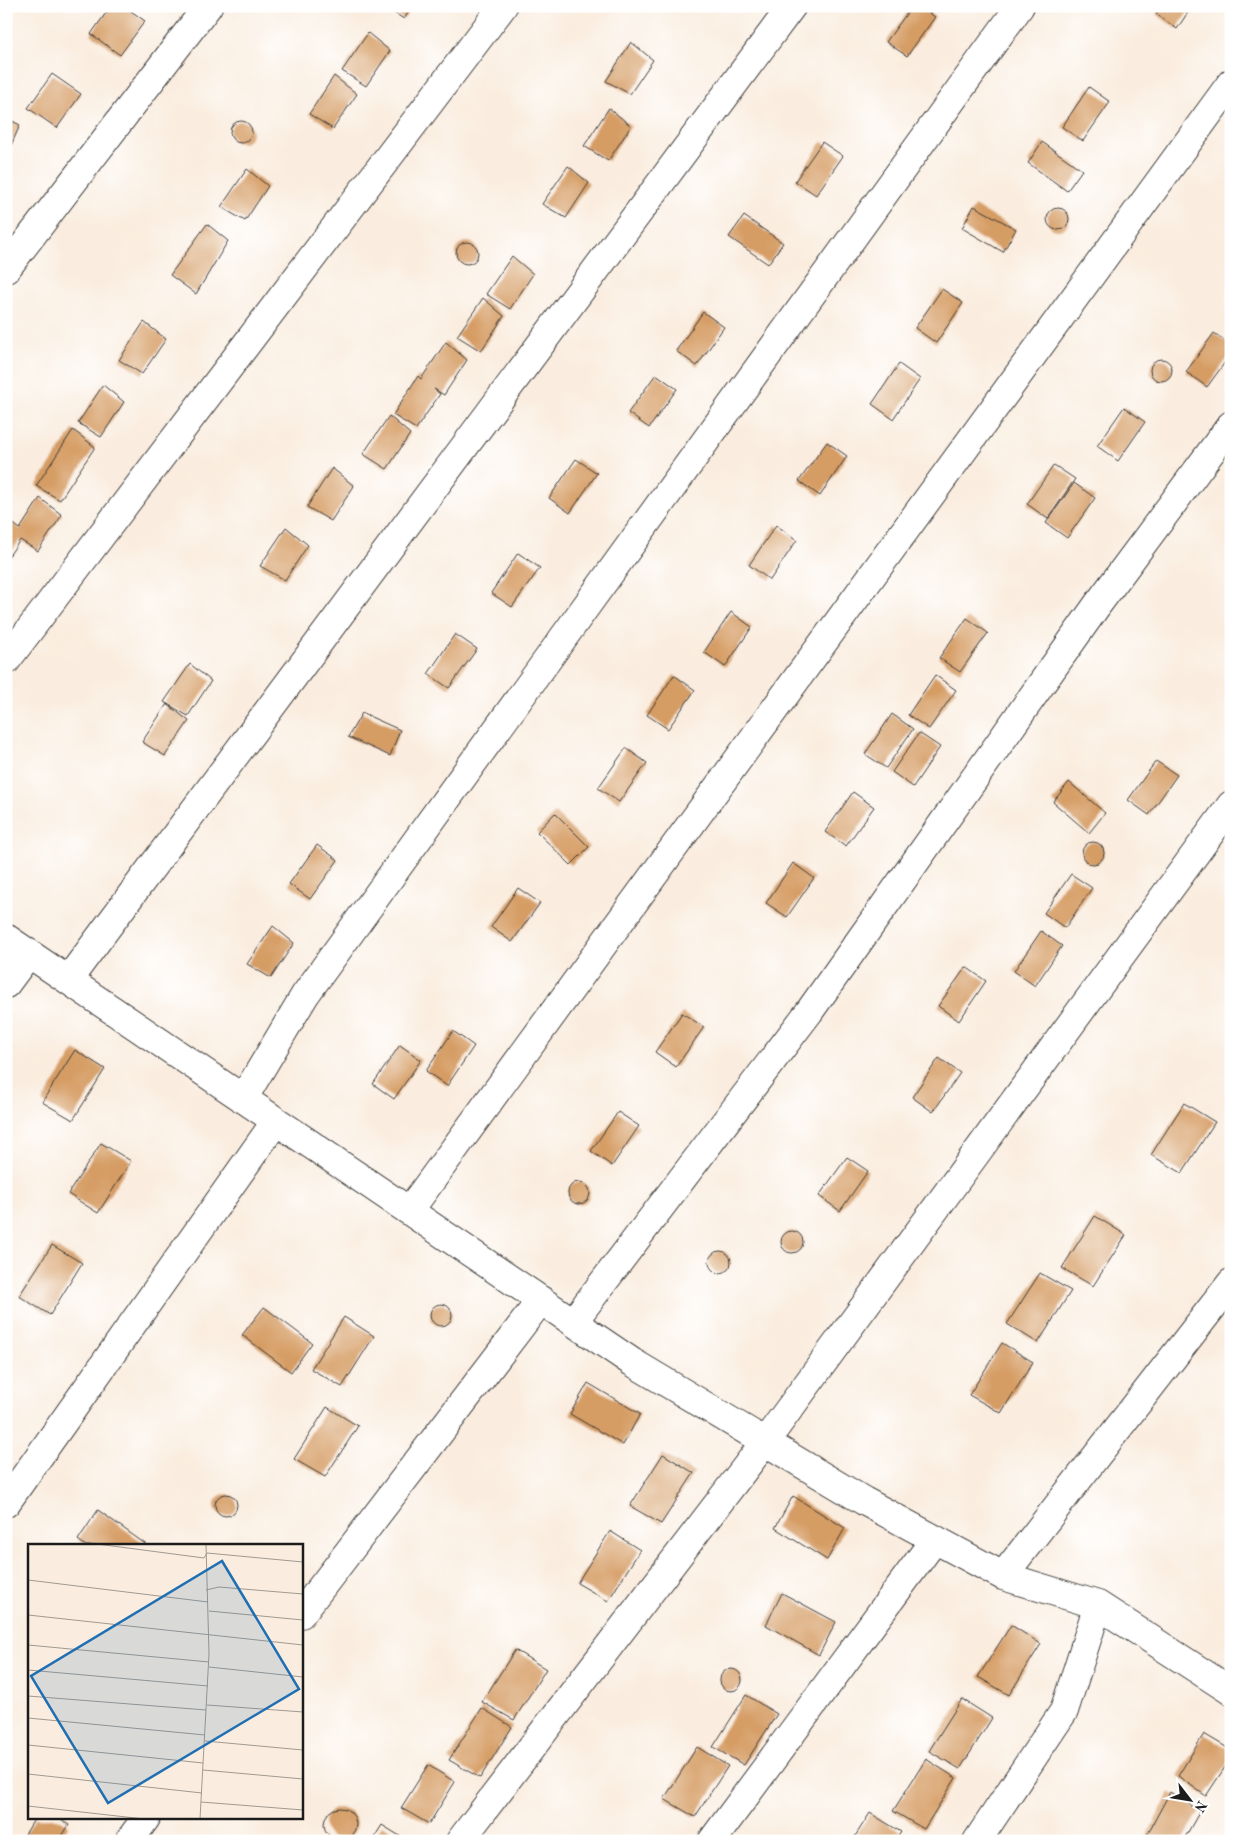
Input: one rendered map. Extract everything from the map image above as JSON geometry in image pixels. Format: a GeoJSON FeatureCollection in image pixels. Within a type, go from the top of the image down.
{"type":"FeatureCollection","features":[{"type":"Feature","properties":{"kind":"street"},"geometry":{"type":"LineString","coordinates":[[6,269],[208,6]]}},
{"type":"Feature","properties":{"kind":"street"},"geometry":{"type":"LineString","coordinates":[[6,662],[503,6]]}},
{"type":"Feature","properties":{"kind":"street"},"geometry":{"type":"LineString","coordinates":[[68,980],[792,6]]}},
{"type":"Feature","properties":{"kind":"street"},"geometry":{"type":"LineString","coordinates":[[243,1099],[305,995],[1020,6]]}},
{"type":"Feature","properties":{"kind":"street"},"geometry":{"type":"LineString","coordinates":[[409,1211],[1231,84]]}},
{"type":"Feature","properties":{"kind":"street"},"geometry":{"type":"LineString","coordinates":[[573,1322],[809,1012],[1098,604],[1231,425]]}},
{"type":"Feature","properties":{"kind":"street"},"geometry":{"type":"LineString","coordinates":[[460,1841],[765,1442],[1231,806]]}},
{"type":"Feature","properties":{"kind":"street"},"geometry":{"type":"LineString","coordinates":[[6,938],[632,1362],[864,1501],[1003,1576],[1098,1606],[1231,1691]]}},
{"type":"Feature","properties":{"kind":"street"},"geometry":{"type":"LineString","coordinates":[[6,984],[29,953]]}},
{"type":"Feature","properties":{"kind":"street"},"geometry":{"type":"LineString","coordinates":[[6,1503],[276,1121]]}},
{"type":"Feature","properties":{"kind":"street"},"geometry":{"type":"LineString","coordinates":[[1003,1576],[1231,1282]]}},
{"type":"Feature","properties":{"kind":"street"},"geometry":{"type":"LineString","coordinates":[[302,1613],[541,1300]]}},
{"type":"Feature","properties":{"kind":"street"},"geometry":{"type":"LineString","coordinates":[[712,1841],[935,1539]]}},
{"type":"Feature","properties":{"kind":"street"},"geometry":{"type":"LineString","coordinates":[[977,1841],[1064,1711],[1098,1606]]}},
{"type":"Feature","properties":{"kind":"street"},"geometry":{"type":"LineString","coordinates":[[128,1841],[144,1820]]}},
{"type":"Feature","properties":{"kind":"building"},"geometry":{"type":"Polygon","coordinates":[[[111,6],[124,6],[145,21],[120,55],[91,34],[111,6]]]}},
{"type":"Feature","properties":{"kind":"building"},"geometry":{"type":"Polygon","coordinates":[[[383,6],[413,6],[404,19],[383,6]]]}},
{"type":"Feature","properties":{"kind":"building"},"geometry":{"type":"Polygon","coordinates":[[[912,6],[919,6],[935,17],[907,56],[886,42],[912,6]]]}},
{"type":"Feature","properties":{"kind":"building"},"geometry":{"type":"Polygon","coordinates":[[[1161,6],[1192,6],[1177,29],[1156,14],[1161,6]]]}},
{"type":"Feature","properties":{"kind":"building"},"geometry":{"type":"Polygon","coordinates":[[[368,33],[390,51],[366,86],[342,71],[368,33]]]}},
{"type":"Feature","properties":{"kind":"building"},"geometry":{"type":"Polygon","coordinates":[[[631,42],[653,60],[630,94],[606,81],[631,42]]]}},
{"type":"Feature","properties":{"kind":"building"},"geometry":{"type":"Polygon","coordinates":[[[52,74],[81,94],[57,128],[28,108],[52,74]]]}},
{"type":"Feature","properties":{"kind":"building"},"geometry":{"type":"Polygon","coordinates":[[[334,76],[357,94],[333,129],[309,114],[334,76]]]}},
{"type":"Feature","properties":{"kind":"building"},"geometry":{"type":"Polygon","coordinates":[[[1089,87],[1110,102],[1083,141],[1062,127],[1089,87]]]}},
{"type":"Feature","properties":{"kind":"building"},"geometry":{"type":"Polygon","coordinates":[[[609,108],[631,126],[608,161],[584,146],[609,108]]]}},
{"type":"Feature","properties":{"kind":"building"},"geometry":{"type":"Polygon","coordinates":[[[6,118],[20,125],[9,150],[6,149],[6,118]]]}},
{"type":"Feature","properties":{"kind":"building"},"geometry":{"type":"Polygon","coordinates":[[[241,121],[251,128],[252,132],[245,142],[241,143],[231,136],[230,132],[237,122],[241,121]]]}},
{"type":"Feature","properties":{"kind":"building"},"geometry":{"type":"Polygon","coordinates":[[[822,142],[843,156],[816,195],[795,181],[822,142]]]}},
{"type":"Feature","properties":{"kind":"building"},"geometry":{"type":"Polygon","coordinates":[[[1042,142],[1082,170],[1067,191],[1028,163],[1042,142]]]}},
{"type":"Feature","properties":{"kind":"building"},"geometry":{"type":"Polygon","coordinates":[[[568,166],[589,183],[566,218],[542,204],[568,166]]]}},
{"type":"Feature","properties":{"kind":"building"},"geometry":{"type":"Polygon","coordinates":[[[247,169],[268,186],[245,221],[221,207],[247,169]]]}},
{"type":"Feature","properties":{"kind":"building"},"geometry":{"type":"Polygon","coordinates":[[[974,206],[1016,229],[1003,252],[962,228],[974,206]]]}},
{"type":"Feature","properties":{"kind":"building"},"geometry":{"type":"Polygon","coordinates":[[[1058,208],[1068,215],[1069,219],[1062,229],[1058,230],[1048,223],[1047,219],[1054,209],[1058,208]]]}},
{"type":"Feature","properties":{"kind":"building"},"geometry":{"type":"Polygon","coordinates":[[[744,216],[783,243],[768,264],[729,237],[744,216]]]}},
{"type":"Feature","properties":{"kind":"building"},"geometry":{"type":"Polygon","coordinates":[[[207,224],[228,241],[196,294],[170,275],[207,224]]]}},
{"type":"Feature","properties":{"kind":"building"},"geometry":{"type":"Polygon","coordinates":[[[467,242],[477,249],[478,253],[471,263],[467,264],[457,257],[456,253],[463,243],[467,242]]]}},
{"type":"Feature","properties":{"kind":"building"},"geometry":{"type":"Polygon","coordinates":[[[512,256],[533,274],[510,309],[486,294],[512,256]]]}},
{"type":"Feature","properties":{"kind":"building"},"geometry":{"type":"Polygon","coordinates":[[[942,289],[963,303],[936,343],[915,328],[942,289]]]}},
{"type":"Feature","properties":{"kind":"building"},"geometry":{"type":"Polygon","coordinates":[[[483,298],[504,316],[481,351],[457,336],[483,298]]]}},
{"type":"Feature","properties":{"kind":"building"},"geometry":{"type":"Polygon","coordinates":[[[703,312],[724,327],[697,366],[676,351],[703,312]]]}},
{"type":"Feature","properties":{"kind":"building"},"geometry":{"type":"Polygon","coordinates":[[[144,322],[166,339],[142,374],[119,360],[144,322]]]}},
{"type":"Feature","properties":{"kind":"building"},"geometry":{"type":"Polygon","coordinates":[[[1214,333],[1231,345],[1231,354],[1207,387],[1186,372],[1214,333]]]}},
{"type":"Feature","properties":{"kind":"building"},"geometry":{"type":"Polygon","coordinates":[[[446,342],[467,360],[444,395],[434,389],[440,394],[416,429],[393,415],[418,376],[421,379],[446,342]]]}},
{"type":"Feature","properties":{"kind":"building"},"geometry":{"type":"Polygon","coordinates":[[[1161,359],[1171,366],[1172,370],[1165,380],[1161,381],[1151,374],[1150,370],[1157,360],[1161,359]]]}},
{"type":"Feature","properties":{"kind":"building"},"geometry":{"type":"Polygon","coordinates":[[[899,364],[920,379],[893,419],[872,404],[899,364]]]}},
{"type":"Feature","properties":{"kind":"building"},"geometry":{"type":"Polygon","coordinates":[[[656,374],[677,389],[649,428],[628,413],[656,374]]]}},
{"type":"Feature","properties":{"kind":"building"},"geometry":{"type":"Polygon","coordinates":[[[103,385],[124,402],[101,437],[78,423],[103,385]]]}},
{"type":"Feature","properties":{"kind":"building"},"geometry":{"type":"Polygon","coordinates":[[[1124,407],[1145,422],[1118,461],[1097,446],[1124,407]]]}},
{"type":"Feature","properties":{"kind":"building"},"geometry":{"type":"Polygon","coordinates":[[[389,416],[410,434],[387,469],[363,454],[389,416]]]}},
{"type":"Feature","properties":{"kind":"building"},"geometry":{"type":"Polygon","coordinates":[[[73,430],[95,447],[60,500],[36,486],[73,430]]]}},
{"type":"Feature","properties":{"kind":"building"},"geometry":{"type":"Polygon","coordinates":[[[827,442],[847,456],[820,496],[799,481],[827,442]]]}},
{"type":"Feature","properties":{"kind":"building"},"geometry":{"type":"Polygon","coordinates":[[[576,459],[597,473],[570,513],[549,498],[576,459]]]}},
{"type":"Feature","properties":{"kind":"building"},"geometry":{"type":"Polygon","coordinates":[[[1054,465],[1075,479],[1048,519],[1027,504],[1054,465]]]}},
{"type":"Feature","properties":{"kind":"building"},"geometry":{"type":"Polygon","coordinates":[[[332,468],[354,486],[331,521],[307,507],[332,468]]]}},
{"type":"Feature","properties":{"kind":"building"},"geometry":{"type":"Polygon","coordinates":[[[1074,483],[1095,498],[1067,538],[1046,523],[1074,483]]]}},
{"type":"Feature","properties":{"kind":"building"},"geometry":{"type":"Polygon","coordinates":[[[40,498],[62,515],[38,551],[20,540],[6,560],[6,518],[20,529],[40,498]]]}},
{"type":"Feature","properties":{"kind":"building"},"geometry":{"type":"Polygon","coordinates":[[[776,525],[797,540],[770,580],[749,565],[776,525]]]}},
{"type":"Feature","properties":{"kind":"building"},"geometry":{"type":"Polygon","coordinates":[[[286,527],[308,545],[285,580],[260,566],[286,527]]]}},
{"type":"Feature","properties":{"kind":"building"},"geometry":{"type":"Polygon","coordinates":[[[518,553],[540,568],[512,607],[491,593],[518,553]]]}},
{"type":"Feature","properties":{"kind":"building"},"geometry":{"type":"Polygon","coordinates":[[[731,612],[752,627],[725,667],[704,652],[731,612]]]}},
{"type":"Feature","properties":{"kind":"building"},"geometry":{"type":"Polygon","coordinates":[[[967,618],[988,633],[960,672],[939,658],[967,618]]]}},
{"type":"Feature","properties":{"kind":"building"},"geometry":{"type":"Polygon","coordinates":[[[455,634],[477,649],[449,688],[428,674],[455,634]]]}},
{"type":"Feature","properties":{"kind":"building"},"geometry":{"type":"Polygon","coordinates":[[[190,664],[211,681],[188,716],[164,702],[190,664]]]}},
{"type":"Feature","properties":{"kind":"building"},"geometry":{"type":"Polygon","coordinates":[[[674,675],[695,690],[668,729],[647,715],[674,675]]]}},
{"type":"Feature","properties":{"kind":"building"},"geometry":{"type":"Polygon","coordinates":[[[935,675],[956,690],[929,729],[908,715],[935,675]]]}},
{"type":"Feature","properties":{"kind":"building"},"geometry":{"type":"Polygon","coordinates":[[[167,704],[189,721],[165,756],[142,742],[167,704]]]}},
{"type":"Feature","properties":{"kind":"building"},"geometry":{"type":"Polygon","coordinates":[[[362,713],[400,730],[390,756],[348,737],[362,713]]]}},
{"type":"Feature","properties":{"kind":"building"},"geometry":{"type":"Polygon","coordinates":[[[892,714],[913,729],[886,768],[865,754],[892,714]]]}},
{"type":"Feature","properties":{"kind":"building"},"geometry":{"type":"Polygon","coordinates":[[[919,733],[940,747],[913,787],[892,772],[919,733]]]}},
{"type":"Feature","properties":{"kind":"building"},"geometry":{"type":"Polygon","coordinates":[[[626,748],[647,763],[619,802],[598,788],[626,748]]]}},
{"type":"Feature","properties":{"kind":"building"},"geometry":{"type":"Polygon","coordinates":[[[1156,761],[1177,775],[1149,815],[1128,800],[1156,761]]]}},
{"type":"Feature","properties":{"kind":"building"},"geometry":{"type":"Polygon","coordinates":[[[1069,782],[1105,813],[1089,833],[1053,802],[1069,782]]]}},
{"type":"Feature","properties":{"kind":"building"},"geometry":{"type":"Polygon","coordinates":[[[853,792],[874,807],[846,846],[825,832],[853,792]]]}},
{"type":"Feature","properties":{"kind":"building"},"geometry":{"type":"Polygon","coordinates":[[[555,813],[589,847],[571,865],[537,832],[555,813]]]}},
{"type":"Feature","properties":{"kind":"building"},"geometry":{"type":"Polygon","coordinates":[[[1093,842],[1103,849],[1104,853],[1097,863],[1093,864],[1083,857],[1082,853],[1089,843],[1093,842]]]}},
{"type":"Feature","properties":{"kind":"building"},"geometry":{"type":"Polygon","coordinates":[[[317,845],[338,860],[310,899],[289,884],[317,845]]]}},
{"type":"Feature","properties":{"kind":"building"},"geometry":{"type":"Polygon","coordinates":[[[793,863],[814,878],[787,917],[766,903],[793,863]]]}},
{"type":"Feature","properties":{"kind":"building"},"geometry":{"type":"Polygon","coordinates":[[[1071,874],[1092,888],[1065,928],[1044,913],[1071,874]]]}},
{"type":"Feature","properties":{"kind":"building"},"geometry":{"type":"Polygon","coordinates":[[[518,888],[540,903],[512,942],[491,927],[518,888]]]}},
{"type":"Feature","properties":{"kind":"building"},"geometry":{"type":"Polygon","coordinates":[[[273,926],[294,943],[271,978],[247,964],[273,926]]]}},
{"type":"Feature","properties":{"kind":"building"},"geometry":{"type":"Polygon","coordinates":[[[1041,931],[1062,946],[1035,986],[1014,971],[1041,931]]]}},
{"type":"Feature","properties":{"kind":"building"},"geometry":{"type":"Polygon","coordinates":[[[966,967],[986,981],[959,1021],[938,1006],[966,967]]]}},
{"type":"Feature","properties":{"kind":"building"},"geometry":{"type":"Polygon","coordinates":[[[682,1013],[704,1027],[676,1067],[655,1052],[682,1013]]]}},
{"type":"Feature","properties":{"kind":"building"},"geometry":{"type":"Polygon","coordinates":[[[453,1031],[474,1046],[447,1086],[426,1071],[453,1031]]]}},
{"type":"Feature","properties":{"kind":"building"},"geometry":{"type":"Polygon","coordinates":[[[400,1045],[421,1060],[394,1099],[373,1084],[400,1045]]]}},
{"type":"Feature","properties":{"kind":"building"},"geometry":{"type":"Polygon","coordinates":[[[75,1050],[105,1069],[73,1120],[42,1102],[75,1050]]]}},
{"type":"Feature","properties":{"kind":"building"},"geometry":{"type":"Polygon","coordinates":[[[939,1058],[960,1073],[933,1112],[912,1097],[939,1058]]]}},
{"type":"Feature","properties":{"kind":"building"},"geometry":{"type":"Polygon","coordinates":[[[1184,1103],[1215,1122],[1182,1173],[1151,1155],[1184,1103]]]}},
{"type":"Feature","properties":{"kind":"building"},"geometry":{"type":"Polygon","coordinates":[[[618,1112],[639,1126],[612,1166],[591,1151],[618,1112]]]}},
{"type":"Feature","properties":{"kind":"building"},"geometry":{"type":"Polygon","coordinates":[[[101,1143],[131,1161],[98,1213],[68,1194],[101,1143]]]}},
{"type":"Feature","properties":{"kind":"building"},"geometry":{"type":"Polygon","coordinates":[[[847,1157],[868,1171],[840,1211],[819,1196],[847,1157]]]}},
{"type":"Feature","properties":{"kind":"building"},"geometry":{"type":"Polygon","coordinates":[[[579,1182],[589,1189],[590,1193],[583,1203],[579,1204],[569,1197],[568,1193],[575,1183],[579,1182]]]}},
{"type":"Feature","properties":{"kind":"building"},"geometry":{"type":"Polygon","coordinates":[[[1095,1216],[1126,1235],[1093,1286],[1062,1268],[1095,1216]]]}},
{"type":"Feature","properties":{"kind":"building"},"geometry":{"type":"Polygon","coordinates":[[[792,1231],[802,1238],[803,1242],[796,1252],[792,1253],[782,1246],[781,1242],[788,1232],[792,1231]]]}},
{"type":"Feature","properties":{"kind":"building"},"geometry":{"type":"Polygon","coordinates":[[[52,1245],[82,1263],[50,1315],[19,1296],[52,1245]]]}},
{"type":"Feature","properties":{"kind":"building"},"geometry":{"type":"Polygon","coordinates":[[[720,1251],[730,1258],[731,1262],[724,1272],[720,1273],[710,1266],[709,1262],[716,1252],[720,1251]]]}},
{"type":"Feature","properties":{"kind":"building"},"geometry":{"type":"Polygon","coordinates":[[[1040,1273],[1071,1291],[1038,1343],[1007,1324],[1040,1273]]]}},
{"type":"Feature","properties":{"kind":"building"},"geometry":{"type":"Polygon","coordinates":[[[441,1304],[451,1311],[452,1315],[445,1325],[441,1326],[431,1319],[430,1315],[437,1305],[441,1304]]]}},
{"type":"Feature","properties":{"kind":"building"},"geometry":{"type":"Polygon","coordinates":[[[264,1307],[312,1343],[291,1372],[242,1335],[264,1307]]]}},
{"type":"Feature","properties":{"kind":"building"},"geometry":{"type":"Polygon","coordinates":[[[344,1317],[374,1336],[342,1387],[311,1369],[344,1317]]]}},
{"type":"Feature","properties":{"kind":"building"},"geometry":{"type":"Polygon","coordinates":[[[1002,1343],[1033,1362],[1001,1413],[969,1395],[1002,1343]]]}},
{"type":"Feature","properties":{"kind":"building"},"geometry":{"type":"Polygon","coordinates":[[[588,1383],[640,1414],[623,1445],[570,1414],[588,1383]]]}},
{"type":"Feature","properties":{"kind":"building"},"geometry":{"type":"Polygon","coordinates":[[[327,1407],[358,1426],[325,1477],[294,1459],[327,1407]]]}},
{"type":"Feature","properties":{"kind":"building"},"geometry":{"type":"Polygon","coordinates":[[[663,1454],[694,1473],[661,1524],[630,1506],[663,1454]]]}},
{"type":"Feature","properties":{"kind":"building"},"geometry":{"type":"Polygon","coordinates":[[[226,1494],[236,1501],[237,1505],[230,1515],[226,1516],[216,1509],[215,1505],[222,1495],[226,1494]]]}},
{"type":"Feature","properties":{"kind":"building"},"geometry":{"type":"Polygon","coordinates":[[[793,1496],[845,1528],[827,1560],[775,1528],[793,1496]]]}},
{"type":"Feature","properties":{"kind":"building"},"geometry":{"type":"Polygon","coordinates":[[[98,1510],[145,1544],[83,1544],[78,1540],[98,1510]]]}},
{"type":"Feature","properties":{"kind":"building"},"geometry":{"type":"Polygon","coordinates":[[[610,1531],[640,1550],[608,1601],[577,1583],[610,1531]]]}},
{"type":"Feature","properties":{"kind":"building"},"geometry":{"type":"Polygon","coordinates":[[[782,1593],[836,1622],[819,1655],[766,1625],[782,1593]]]}},
{"type":"Feature","properties":{"kind":"building"},"geometry":{"type":"Polygon","coordinates":[[[1011,1625],[1041,1644],[1009,1695],[978,1677],[1011,1625]]]}},
{"type":"Feature","properties":{"kind":"building"},"geometry":{"type":"Polygon","coordinates":[[[515,1650],[546,1669],[514,1720],[482,1702],[515,1650]]]}},
{"type":"Feature","properties":{"kind":"building"},"geometry":{"type":"Polygon","coordinates":[[[731,1669],[741,1676],[742,1680],[735,1690],[731,1691],[721,1684],[720,1680],[727,1670],[731,1669]]]}},
{"type":"Feature","properties":{"kind":"building"},"geometry":{"type":"Polygon","coordinates":[[[746,1695],[777,1714],[744,1765],[713,1747],[746,1695]]]}},
{"type":"Feature","properties":{"kind":"building"},"geometry":{"type":"Polygon","coordinates":[[[962,1699],[992,1718],[960,1769],[929,1751],[962,1699]]]}},
{"type":"Feature","properties":{"kind":"building"},"geometry":{"type":"Polygon","coordinates":[[[482,1708],[512,1727],[480,1778],[449,1760],[482,1708]]]}},
{"type":"Feature","properties":{"kind":"building"},"geometry":{"type":"Polygon","coordinates":[[[1204,1734],[1231,1750],[1231,1758],[1206,1796],[1178,1776],[1204,1734]]]}},
{"type":"Feature","properties":{"kind":"building"},"geometry":{"type":"Polygon","coordinates":[[[697,1747],[728,1766],[695,1817],[664,1799],[697,1747]]]}},
{"type":"Feature","properties":{"kind":"building"},"geometry":{"type":"Polygon","coordinates":[[[926,1759],[956,1778],[924,1829],[893,1811],[926,1759]]]}},
{"type":"Feature","properties":{"kind":"building"},"geometry":{"type":"Polygon","coordinates":[[[428,1765],[455,1782],[429,1824],[401,1808],[428,1765]]]}},
{"type":"Feature","properties":{"kind":"building"},"geometry":{"type":"Polygon","coordinates":[[[1170,1792],[1200,1811],[1183,1841],[1154,1841],[1147,1835],[1170,1792]]]}},
{"type":"Feature","properties":{"kind":"building"},"geometry":{"type":"Polygon","coordinates":[[[340,1808],[346,1809],[351,1813],[355,1818],[355,1830],[351,1835],[346,1839],[340,1840],[334,1839],[329,1835],[325,1830],[324,1824],[325,1818],[329,1813],[334,1809],[340,1808]]]}},
{"type":"Feature","properties":{"kind":"building"},"geometry":{"type":"Polygon","coordinates":[[[870,1813],[901,1832],[895,1841],[852,1841],[870,1813]]]}},
{"type":"Feature","properties":{"kind":"building"},"geometry":{"type":"Polygon","coordinates":[[[34,1820],[61,1820],[69,1825],[59,1841],[21,1841],[34,1820]]]}},
{"type":"Feature","properties":{"kind":"building"},"geometry":{"type":"Polygon","coordinates":[[[382,1825],[408,1841],[372,1841],[382,1825]]]}}]}
